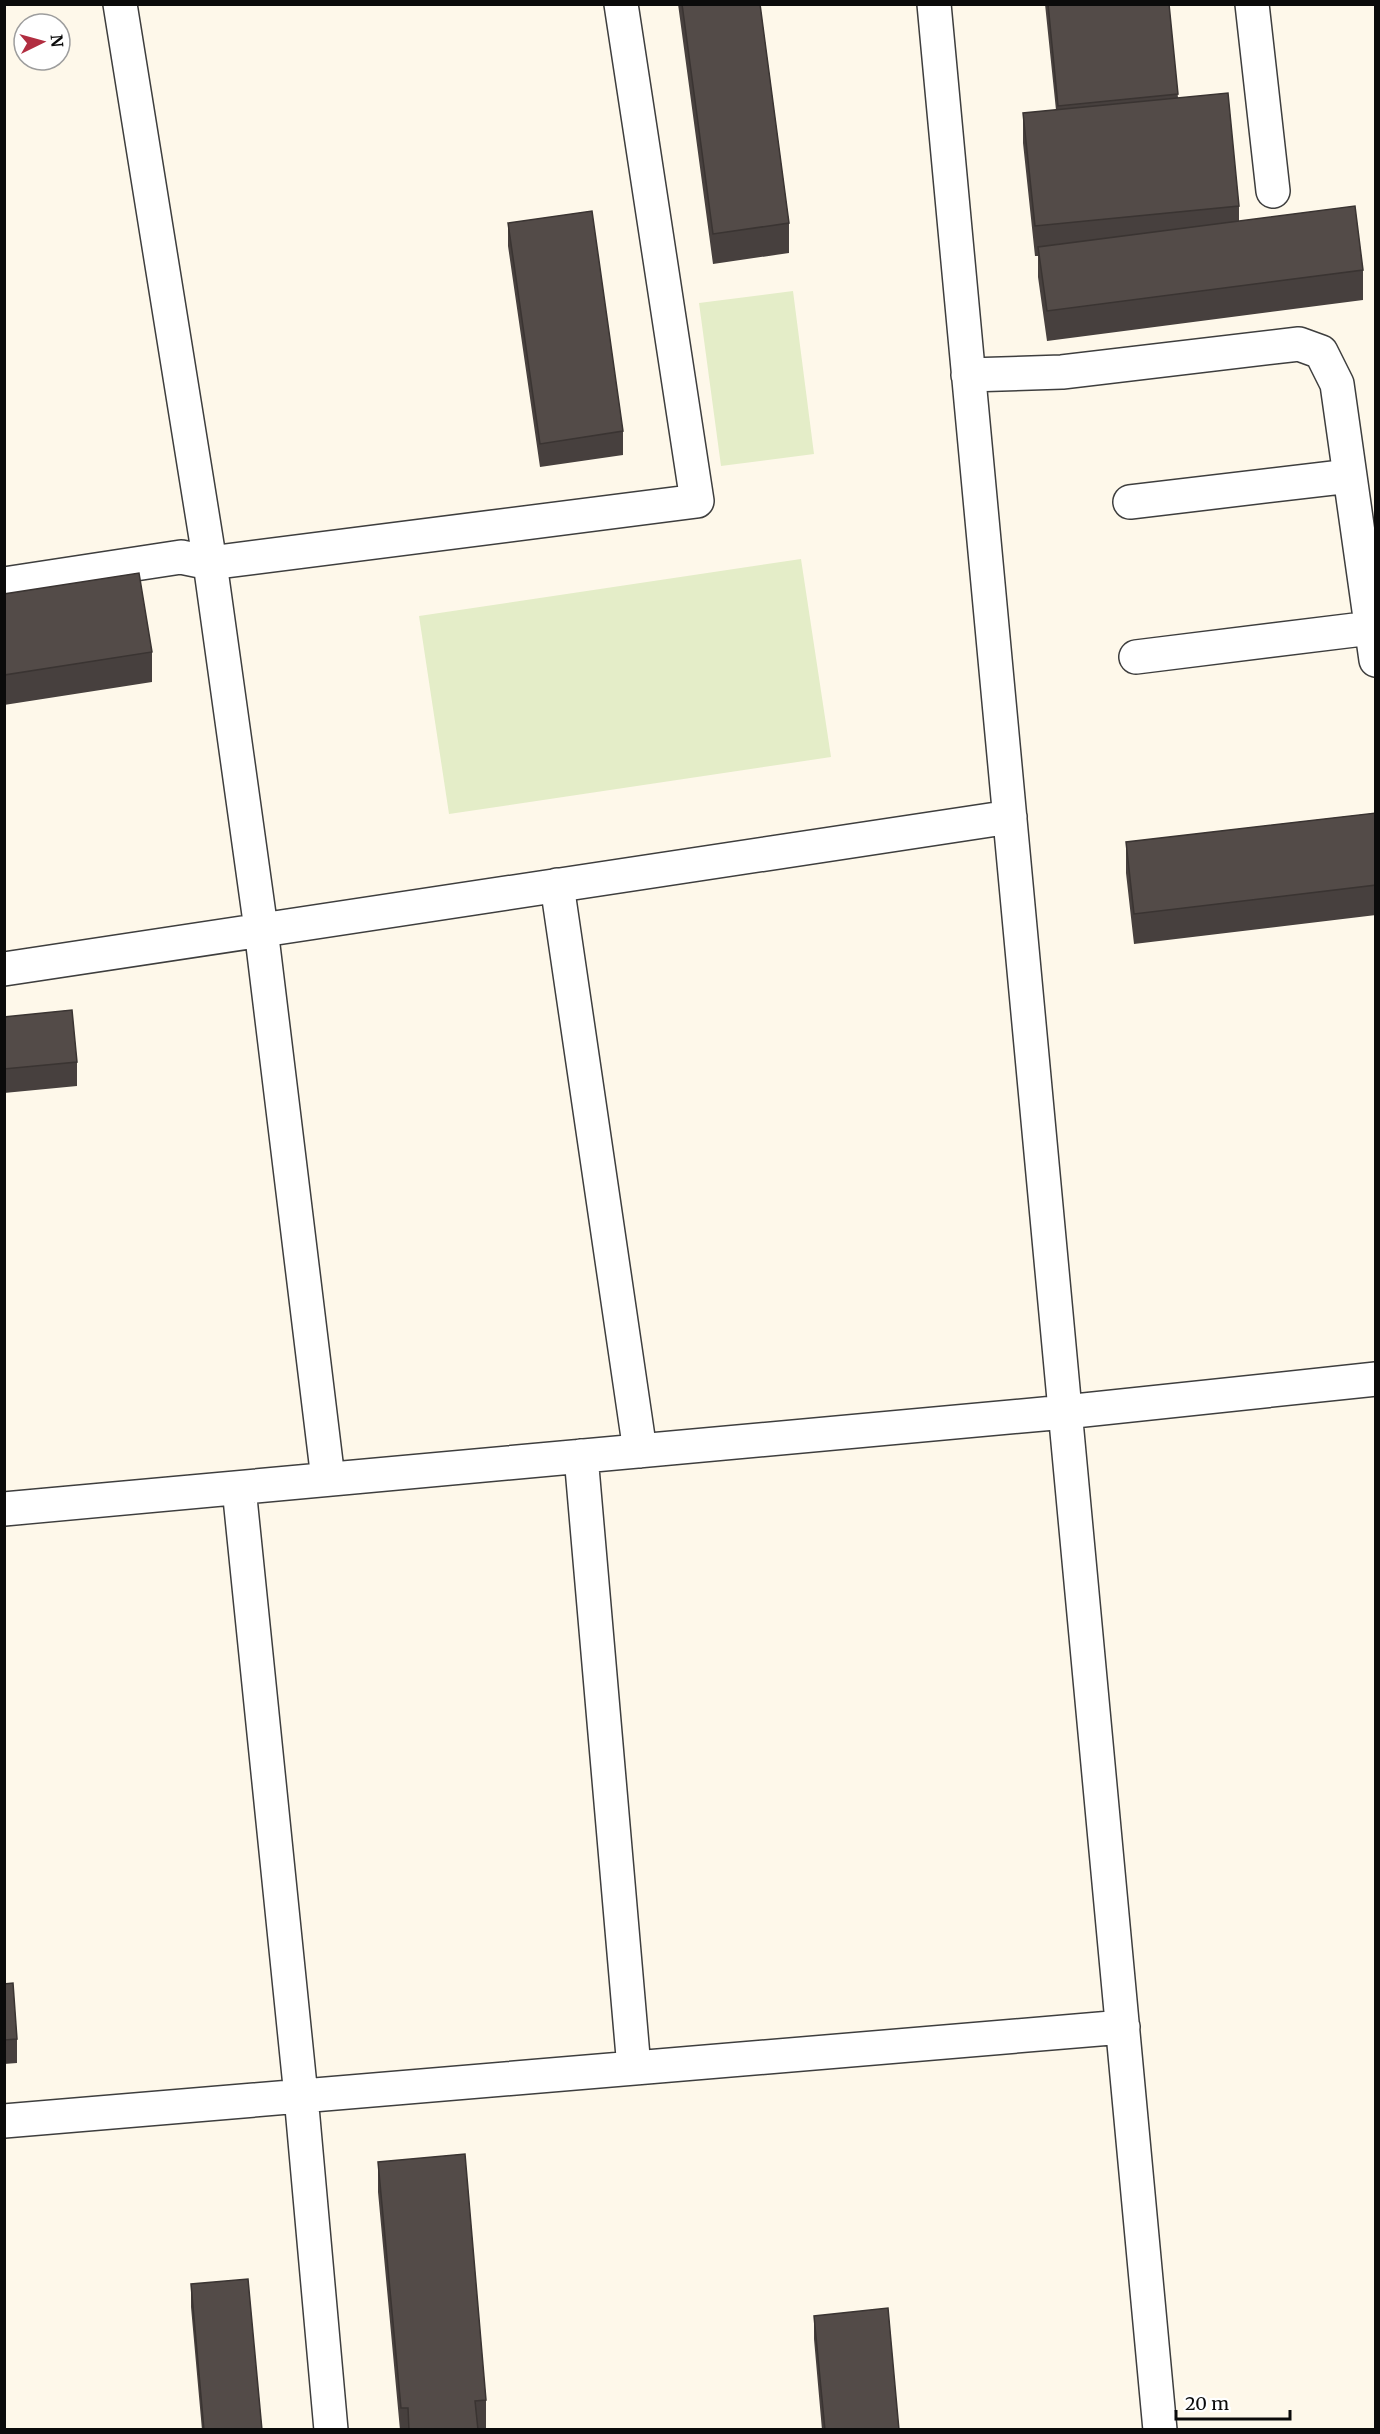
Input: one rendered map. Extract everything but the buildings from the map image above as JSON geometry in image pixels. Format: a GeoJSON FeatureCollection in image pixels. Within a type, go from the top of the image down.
{"type":"FeatureCollection","features":[{"type":"Feature","properties":{"kind":"lane"},"geometry":{"type":"LineString","coordinates":[[120,4],[210,563],[261,929],[328,1479]]}},
{"type":"Feature","properties":{"kind":"lane"},"geometry":{"type":"LineString","coordinates":[[4,584],[181,557],[210,563],[697,501],[621,4]]}},
{"type":"Feature","properties":{"kind":"lane"},"geometry":{"type":"LineString","coordinates":[[934,4],[1160,2430]]}},
{"type":"Feature","properties":{"kind":"lane"},"geometry":{"type":"LineString","coordinates":[[1252,4],[1273,190]]}},
{"type":"Feature","properties":{"kind":"lane"},"geometry":{"type":"LineString","coordinates":[[969,375],[1062,372],[1299,344],[1321,352],[1337,384],[1373,644],[1136,657]]}},
{"type":"Feature","properties":{"kind":"lane"},"geometry":{"type":"LineString","coordinates":[[1130,502],[1350,476]]}},
{"type":"Feature","properties":{"kind":"lane"},"geometry":{"type":"LineString","coordinates":[[4,969],[1010,817]]}},
{"type":"Feature","properties":{"kind":"lane"},"geometry":{"type":"LineString","coordinates":[[557,885],[640,1451]]}},
{"type":"Feature","properties":{"kind":"lane"},"geometry":{"type":"LineString","coordinates":[[4,1509],[1065,1412],[1376,1379]]}},
{"type":"Feature","properties":{"kind":"lane"},"geometry":{"type":"LineString","coordinates":[[581,1456],[634,2068]]}},
{"type":"Feature","properties":{"kind":"lane"},"geometry":{"type":"LineString","coordinates":[[238,1488],[301,2096],[331,2430]]}},
{"type":"Feature","properties":{"kind":"lane"},"geometry":{"type":"LineString","coordinates":[[4,2121],[1123,2027]]}},
{"type":"Feature","properties":{"kind":"green space"},"geometry":{"type":"Polygon","coordinates":[[[793,291],[814,454],[721,466],[699,303],[793,291]]]}},
{"type":"Feature","properties":{"kind":"green space"},"geometry":{"type":"Polygon","coordinates":[[[801,559],[831,757],[449,814],[419,616],[801,559]]]}}]}
